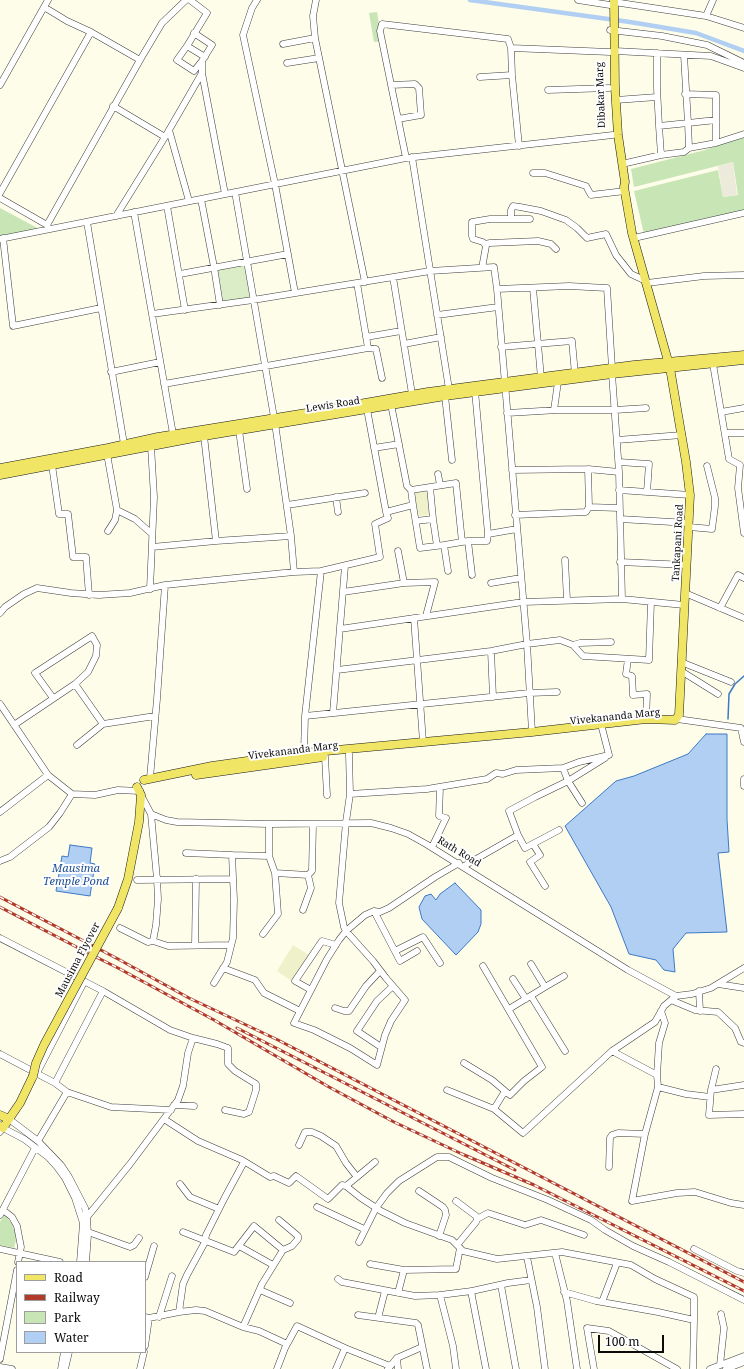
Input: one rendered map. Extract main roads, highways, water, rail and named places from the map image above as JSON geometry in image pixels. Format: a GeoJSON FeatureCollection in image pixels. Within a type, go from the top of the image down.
{"type":"FeatureCollection","features":[{"type":"Feature","properties":{"kind":"main road","name":"Dibakar Marg"},"geometry":{"type":"LineString","coordinates":[[612,6],[610,88],[613,135],[620,182],[625,189]]}},
{"type":"Feature","properties":{"kind":"main road","name":"Dibakar Marg"},"geometry":{"type":"LineString","coordinates":[[612,51],[618,135],[625,189],[634,238],[674,365]]}},
{"type":"Feature","properties":{"kind":"main road","name":"Lewis Road"},"geometry":{"type":"LineString","coordinates":[[0,475],[239,430],[274,420],[412,394],[474,391],[541,378],[674,365],[744,354]]}},
{"type":"Feature","properties":{"kind":"main road","name":"Lewis Road"},"geometry":{"type":"LineString","coordinates":[[674,365],[713,364],[744,360]]}},
{"type":"Feature","properties":{"kind":"main road","name":"Tankapani Road"},"geometry":{"type":"LineString","coordinates":[[674,365],[690,495],[681,670],[678,715],[676,719]]}},
{"type":"Feature","properties":{"kind":"main road","name":"Lewis Road"},"geometry":{"type":"LineString","coordinates":[[0,468],[173,434],[367,409],[447,392],[504,385],[558,382],[612,371]]}},
{"type":"Feature","properties":{"kind":"main road","name":"Vivekananda Marg"},"geometry":{"type":"LineString","coordinates":[[143,786],[238,768],[349,754],[424,742],[559,731],[646,719],[676,719]]}},
{"type":"Feature","properties":{"kind":"main road","name":"Vivekananda Marg"},"geometry":{"type":"LineString","coordinates":[[143,786],[212,766],[304,754],[391,748],[559,731],[672,722],[676,719]]}},
{"type":"Feature","properties":{"kind":"main road","name":"Mausima Flyover"},"geometry":{"type":"LineString","coordinates":[[1,1128],[20,1103],[35,1074],[36,1062],[44,1045],[118,908],[128,879],[139,822],[143,786]]}},
{"type":"Feature","properties":{"kind":"main road"},"geometry":{"type":"LineString","coordinates":[[0,1115],[9,1119]]}},
{"type":"Feature","properties":{"kind":"water"},"geometry":{"type":"Polygon","coordinates":[[[706,734],[727,734],[727,819],[729,852],[718,853],[727,932],[686,933],[673,949],[675,972],[664,970],[656,960],[629,954],[611,907],[565,826],[616,781],[634,776],[688,754],[706,734]]]}},
{"type":"Feature","properties":{"kind":"water","name":"Mausima Temple Pond"},"geometry":{"type":"Polygon","coordinates":[[[70,845],[92,848],[90,863],[95,864],[90,896],[56,891],[62,856],[68,857],[70,845]]]}},
{"type":"Feature","properties":{"kind":"water"},"geometry":{"type":"Polygon","coordinates":[[[455,883],[481,910],[481,924],[478,932],[456,955],[422,919],[419,907],[425,896],[431,894],[436,900],[440,894],[455,883]]]}},
{"type":"Feature","properties":{"kind":"waterway"},"geometry":{"type":"LineString","coordinates":[[470,0],[630,22],[696,33],[744,51]]}},
{"type":"Feature","properties":{"kind":"waterway"},"geometry":{"type":"LineString","coordinates":[[728,719],[729,694],[735,684],[744,676]]}},
{"type":"Feature","properties":{"kind":"railway"},"geometry":{"type":"LineString","coordinates":[[0,897],[189,998],[278,1040],[744,1282]]}},
{"type":"Feature","properties":{"kind":"railway"},"geometry":{"type":"LineString","coordinates":[[0,907],[214,1020],[329,1087],[394,1122],[462,1154],[534,1185],[744,1291]]}},
{"type":"Feature","properties":{"kind":"railway"},"geometry":{"type":"LineString","coordinates":[[237,1028],[515,1170]]}}]}
